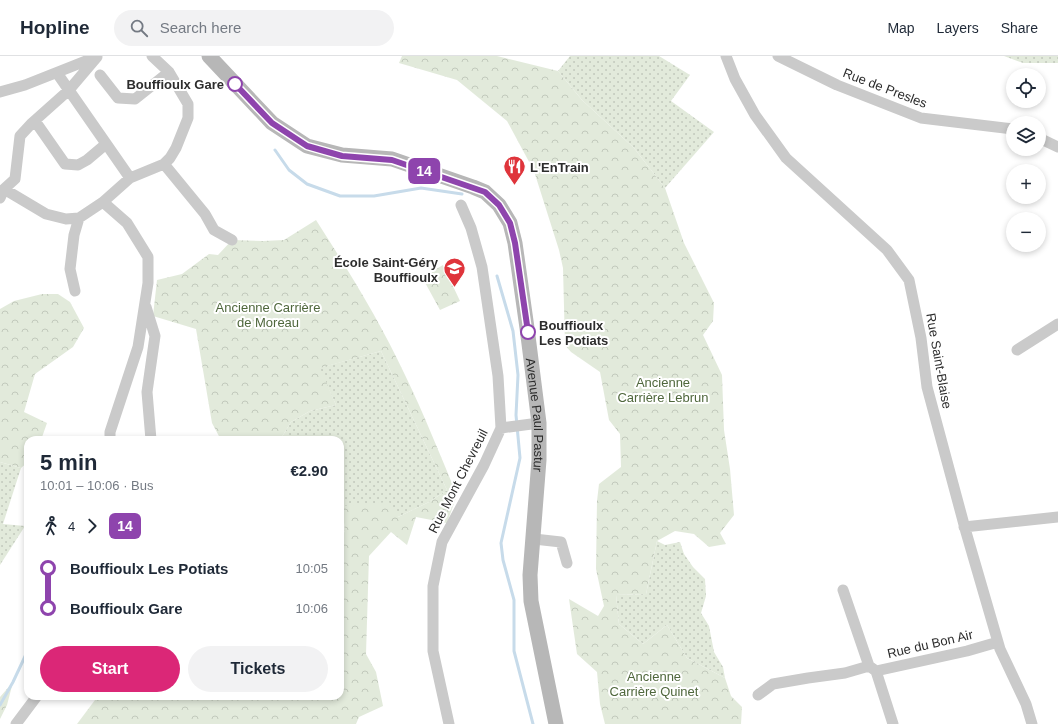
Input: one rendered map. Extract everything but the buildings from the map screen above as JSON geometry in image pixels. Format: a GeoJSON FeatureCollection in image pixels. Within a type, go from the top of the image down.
{"type":"FeatureCollection","features":[{"type":"Feature","properties":{"kind":"main road","name":"Avenue Paul Pastur"},"geometry":{"type":"LineString","coordinates":[[209,56],[272,123],[307,146],[342,156],[392,160],[485,192],[499,205],[510,223],[515,243],[539,423],[539,460],[530,575],[531,601],[556,724]]}},
{"type":"Feature","properties":{"kind":"street"},"geometry":{"type":"LineString","coordinates":[[98,56],[69,90],[20,136],[15,179],[1,193],[46,214],[66,219],[79,218],[103,202],[130,178],[164,164],[176,148],[188,118],[188,104],[169,72],[152,56]]}},
{"type":"Feature","properties":{"kind":"street"},"geometry":{"type":"LineString","coordinates":[[0,92],[57,73],[98,56]]}},
{"type":"Feature","properties":{"kind":"street","name":"Rue Saint-Blaise"},"geometry":{"type":"LineString","coordinates":[[726,56],[735,79],[755,115],[786,158],[887,250],[909,280],[921,338],[927,387],[964,527],[1000,650],[1026,704],[1032,724]]}},
{"type":"Feature","properties":{"kind":"street","name":"Rue de Presles"},"geometry":{"type":"LineString","coordinates":[[778,56],[837,85],[921,118],[1006,128]]}},
{"type":"Feature","properties":{"kind":"street"},"geometry":{"type":"LineString","coordinates":[[100,75],[118,98],[135,99],[169,72]]}},
{"type":"Feature","properties":{"kind":"street"},"geometry":{"type":"LineString","coordinates":[[57,73],[130,178]]}},
{"type":"Feature","properties":{"kind":"street"},"geometry":{"type":"LineString","coordinates":[[35,121],[65,164],[78,165],[87,160],[106,144]]}},
{"type":"Feature","properties":{"kind":"street"},"geometry":{"type":"LineString","coordinates":[[1046,141],[1058,147]]}},
{"type":"Feature","properties":{"kind":"street"},"geometry":{"type":"LineString","coordinates":[[164,164],[205,214],[214,230],[232,240]]}},
{"type":"Feature","properties":{"kind":"street"},"geometry":{"type":"LineString","coordinates":[[103,202],[127,223],[148,257],[148,283],[138,347],[110,432],[110,436]]}},
{"type":"Feature","properties":{"kind":"street","name":"Rue Mont Chevreuil"},"geometry":{"type":"LineString","coordinates":[[449,724],[433,651],[433,586],[442,542],[505,428],[482,267],[471,228],[461,205]]}},
{"type":"Feature","properties":{"kind":"street"},"geometry":{"type":"LineString","coordinates":[[75,291],[70,269],[74,235],[79,218]]}},
{"type":"Feature","properties":{"kind":"street"},"geometry":{"type":"LineString","coordinates":[[145,305],[155,336],[147,392],[151,436]]}},
{"type":"Feature","properties":{"kind":"street"},"geometry":{"type":"LineString","coordinates":[[1017,350],[1058,324]]}},
{"type":"Feature","properties":{"kind":"street"},"geometry":{"type":"LineString","coordinates":[[505,428],[539,423]]}},
{"type":"Feature","properties":{"kind":"street"},"geometry":{"type":"LineString","coordinates":[[964,527],[1058,518]]}},
{"type":"Feature","properties":{"kind":"street"},"geometry":{"type":"LineString","coordinates":[[534,539],[561,542],[567,564]]}},
{"type":"Feature","properties":{"kind":"street"},"geometry":{"type":"LineString","coordinates":[[843,590],[892,724]]}},
{"type":"Feature","properties":{"kind":"street","name":"Rue du Bon Air"},"geometry":{"type":"LineString","coordinates":[[758,695],[773,684],[845,673],[967,651],[998,642]]}},
{"type":"Feature","properties":{"kind":"street"},"geometry":{"type":"LineString","coordinates":[[16,724],[34,700]]}},
{"type":"Feature","properties":{"kind":"green space"},"geometry":{"type":"Polygon","coordinates":[[[402,56],[497,56],[558,71],[582,100],[634,148],[665,188],[684,243],[714,303],[713,321],[703,335],[722,375],[724,430],[730,469],[734,515],[720,533],[726,544],[709,547],[694,534],[675,531],[657,541],[646,594],[616,595],[619,624],[643,644],[667,625],[687,658],[725,678],[731,696],[742,707],[741,724],[605,724],[600,704],[597,672],[577,654],[569,599],[598,616],[604,606],[596,569],[597,501],[599,484],[621,467],[620,434],[609,420],[600,372],[571,352],[565,345],[563,268],[559,250],[534,171],[507,121],[457,80],[399,63],[402,56]]]}},
{"type":"Feature","properties":{"kind":"green space"},"geometry":{"type":"Polygon","coordinates":[[[570,56],[659,56],[690,75],[671,101],[714,132],[665,188],[634,148],[582,100],[558,71],[570,56]]]}},
{"type":"Feature","properties":{"kind":"green space"},"geometry":{"type":"Polygon","coordinates":[[[1004,56],[1058,56],[1058,63],[1023,63],[1004,56]]]}},
{"type":"Feature","properties":{"kind":"green space","name":"Ancienne Carrière de Moreau"},"geometry":{"type":"Polygon","coordinates":[[[316,220],[363,296],[385,335],[419,405],[457,495],[447,523],[416,517],[407,545],[391,532],[369,556],[366,654],[376,672],[383,706],[359,717],[356,724],[77,724],[95,700],[344,700],[344,506],[389,502],[398,517],[429,502],[447,490],[381,351],[320,368],[336,405],[310,411],[291,422],[282,436],[219,436],[212,423],[196,329],[153,316],[157,280],[182,274],[209,254],[218,255],[232,240],[284,240],[316,220]]]}},
{"type":"Feature","properties":{"kind":"green space"},"geometry":{"type":"Polygon","coordinates":[[[443,265],[460,301],[440,310],[422,277],[443,265]]]}},
{"type":"Feature","properties":{"kind":"green space"},"geometry":{"type":"Polygon","coordinates":[[[42,294],[58,294],[70,302],[84,328],[73,347],[35,374],[24,412],[47,423],[42,436],[24,436],[24,465],[21,468],[0,462],[0,309],[14,301],[42,294]]]}},
{"type":"Feature","properties":{"kind":"green space"},"geometry":{"type":"Polygon","coordinates":[[[381,351],[447,490],[429,502],[398,517],[344,506],[344,436],[282,436],[291,422],[310,411],[336,405],[319,368],[381,351]]]}},
{"type":"Feature","properties":{"kind":"green space"},"geometry":{"type":"Polygon","coordinates":[[[0,462],[21,468],[3,524],[24,526],[24,528],[0,565],[0,462]]]}},
{"type":"Feature","properties":{"kind":"green space"},"geometry":{"type":"Polygon","coordinates":[[[657,541],[665,545],[680,542],[684,554],[693,567],[705,579],[706,596],[701,613],[709,626],[714,652],[723,667],[725,678],[687,658],[667,625],[643,644],[619,624],[616,595],[646,594],[657,541]]]}},
{"type":"Feature","properties":{"kind":"green space"},"geometry":{"type":"Polygon","coordinates":[[[13,682],[7,705],[0,719],[0,697],[13,682]]]}},
{"type":"Feature","properties":{"kind":"waterway"},"geometry":{"type":"LineString","coordinates":[[275,150],[289,170],[307,184],[340,196],[374,196],[421,188],[462,194]]}},
{"type":"Feature","properties":{"kind":"waterway"},"geometry":{"type":"LineString","coordinates":[[497,276],[513,331],[518,375],[516,415],[520,458],[501,543],[503,560],[514,600],[514,651],[533,724]]}},
{"type":"Feature","properties":{"kind":"waterway"},"geometry":{"type":"LineString","coordinates":[[0,705],[24,659]]}},
{"type":"Feature","properties":{"kind":"bus line","name":"14"},"geometry":{"type":"LineString","coordinates":[[235,84],[272,123],[307,146],[342,156],[392,160],[485,192],[499,205],[510,223],[515,243],[528,332]]}},
{"type":"Feature","properties":{"kind":"place","name":"Bouffioulx Gare"},"geometry":{"type":"Point","coordinates":[235,84]}},
{"type":"Feature","properties":{"kind":"place","name":"L'EnTrain"},"geometry":{"type":"Point","coordinates":[514,186]}},
{"type":"Feature","properties":{"kind":"place","name":"École Saint-Géry Bouffioulx"},"geometry":{"type":"Point","coordinates":[454,288]}},
{"type":"Feature","properties":{"kind":"place","name":"Bouffioulx Les Potiats"},"geometry":{"type":"Point","coordinates":[528,332]}},
{"type":"Feature","properties":{"kind":"park label","name":"Ancienne Carrière Lebrun"},"geometry":{"type":"Point","coordinates":[663,390]}},
{"type":"Feature","properties":{"kind":"park label","name":"Ancienne Carrière Quinet"},"geometry":{"type":"Point","coordinates":[654,684]}}]}
